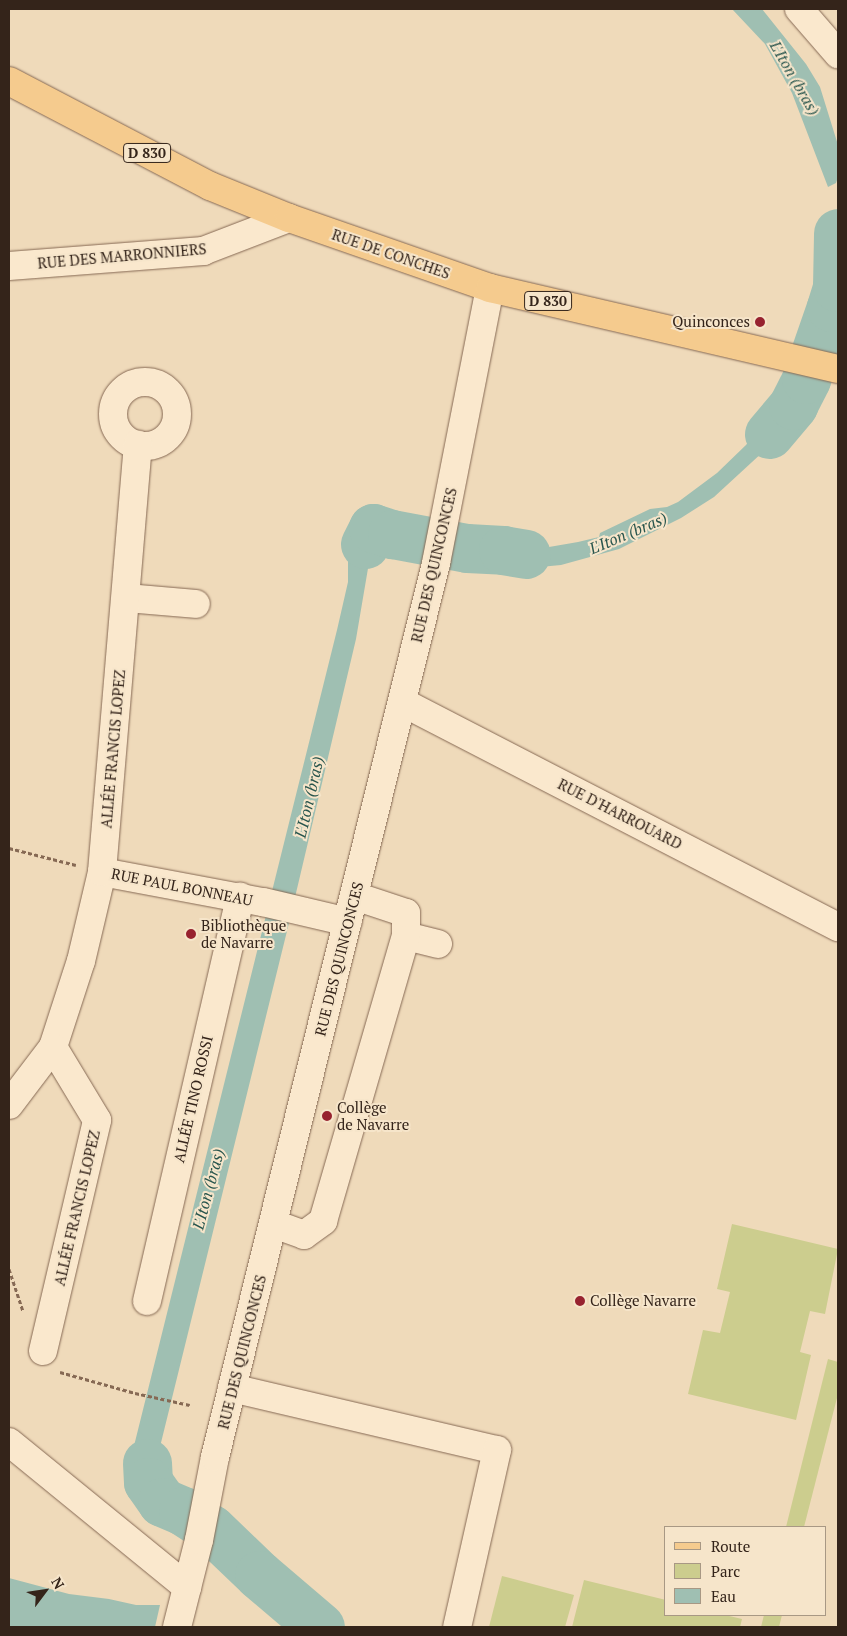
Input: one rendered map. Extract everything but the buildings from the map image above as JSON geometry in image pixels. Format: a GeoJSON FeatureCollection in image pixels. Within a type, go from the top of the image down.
{"type":"FeatureCollection","features":[{"type":"Feature","properties":{"kind":"main road","name":"RUE DE CONCHES"},"geometry":{"type":"LineString","coordinates":[[9,80],[210,186],[289,218],[490,288],[820,365]]}},
{"type":"Feature","properties":{"kind":"street"},"geometry":{"type":"LineString","coordinates":[[799,9],[838,54]]}},
{"type":"Feature","properties":{"kind":"street","name":"RUE DES MARRONNIERS"},"geometry":{"type":"LineString","coordinates":[[9,266],[204,251],[289,218]]}},
{"type":"Feature","properties":{"kind":"street","name":"RUE DES QUINCONCES"},"geometry":{"type":"LineString","coordinates":[[183,1606],[199,1540],[206,1496],[232,1388],[355,896],[445,525],[490,288]]}},
{"type":"Feature","properties":{"kind":"street","name":"ALLÉE FRANCIS LOPEZ"},"geometry":{"type":"LineString","coordinates":[[9,1105],[53,1047],[81,961],[102,872],[138,446]]}},
{"type":"Feature","properties":{"kind":"street"},"geometry":{"type":"LineString","coordinates":[[126,598],[196,604]]}},
{"type":"Feature","properties":{"kind":"street","name":"RUE D'HARROUARD"},"geometry":{"type":"LineString","coordinates":[[402,702],[838,927]]}},
{"type":"Feature","properties":{"kind":"street","name":"RUE PAUL BONNEAU"},"geometry":{"type":"LineString","coordinates":[[102,872],[251,899],[348,922]]}},
{"type":"Feature","properties":{"kind":"street"},"geometry":{"type":"LineString","coordinates":[[274,1224],[304,1235],[323,1221],[406,936],[406,914],[355,896]]}},
{"type":"Feature","properties":{"kind":"street","name":"ALLÉE TINO ROSSI"},"geometry":{"type":"LineString","coordinates":[[147,1301],[251,899]]}},
{"type":"Feature","properties":{"kind":"street"},"geometry":{"type":"LineString","coordinates":[[406,936],[438,944]]}},
{"type":"Feature","properties":{"kind":"street","name":"ALLÉE FRANCIS LOPEZ"},"geometry":{"type":"LineString","coordinates":[[43,1351],[97,1120],[53,1047]]}},
{"type":"Feature","properties":{"kind":"street"},"geometry":{"type":"LineString","coordinates":[[232,1388],[497,1450],[457,1627]]}},
{"type":"Feature","properties":{"kind":"street"},"geometry":{"type":"LineString","coordinates":[[9,1442],[183,1606]]}},
{"type":"Feature","properties":{"kind":"path"},"geometry":{"type":"LineString","coordinates":[[9,848],[102,872]]}},
{"type":"Feature","properties":{"kind":"path"},"geometry":{"type":"LineString","coordinates":[[43,1351],[59,1372],[135,1394],[190,1405]]}},
{"type":"Feature","properties":{"kind":"green space"},"geometry":{"type":"Polygon","coordinates":[[[732,1224],[838,1249],[825,1314],[810,1311],[800,1352],[811,1355],[796,1420],[688,1394],[703,1330],[720,1333],[730,1292],[717,1289],[732,1224]]]}},
{"type":"Feature","properties":{"kind":"green space"},"geometry":{"type":"Polygon","coordinates":[[[828,1359],[838,1362],[838,1394],[804,1526],[786,1526],[828,1359]]]}},
{"type":"Feature","properties":{"kind":"green space"},"geometry":{"type":"Polygon","coordinates":[[[502,1576],[574,1595],[565,1627],[489,1627],[502,1576]]]}},
{"type":"Feature","properties":{"kind":"green space"},"geometry":{"type":"Polygon","coordinates":[[[584,1580],[664,1600],[664,1616],[729,1616],[742,1619],[740,1627],[572,1627],[584,1580]]]}},
{"type":"Feature","properties":{"kind":"green space"},"geometry":{"type":"Polygon","coordinates":[[[764,1616],[782,1616],[779,1627],[761,1627],[764,1616]]]}},
{"type":"Feature","properties":{"kind":"water"},"geometry":{"type":"Polygon","coordinates":[[[732,9],[762,9],[806,64],[820,87],[838,145],[838,177],[836,183],[828,187],[792,93],[765,44],[732,9]]]}},
{"type":"Feature","properties":{"kind":"water"},"geometry":{"type":"Polygon","coordinates":[[[838,233],[838,316],[829,341],[811,336],[827,276],[831,234],[838,233]]]}},
{"type":"Feature","properties":{"kind":"water"},"geometry":{"type":"Polygon","coordinates":[[[795,376],[821,382],[815,390],[811,390],[775,441],[714,497],[681,518],[619,549],[561,565],[540,567],[476,560],[458,556],[462,539],[549,547],[599,537],[600,533],[650,509],[667,507],[678,502],[717,473],[746,445],[792,386],[795,376]]]}},
{"type":"Feature","properties":{"kind":"water"},"geometry":{"type":"Polygon","coordinates":[[[364,516],[422,531],[418,547],[373,539],[356,639],[288,927],[157,1459],[170,1489],[185,1495],[181,1524],[153,1516],[128,1489],[125,1482],[337,630],[348,582],[348,554],[360,536],[364,516]]]}},
{"type":"Feature","properties":{"kind":"water"},"geometry":{"type":"Polygon","coordinates":[[[214,1518],[237,1535],[241,1529],[247,1531],[247,1545],[255,1561],[332,1627],[305,1627],[257,1586],[243,1579],[209,1545],[214,1518]]]}},
{"type":"Feature","properties":{"kind":"water"},"geometry":{"type":"Polygon","coordinates":[[[9,1578],[69,1594],[109,1599],[136,1605],[160,1605],[155,1627],[9,1627],[9,1578]]]}},
{"type":"Feature","properties":{"kind":"waterway","name":"L'Iton (bras)"},"geometry":{"type":"LineString","coordinates":[[769,434],[793,405],[806,379],[831,307],[837,287],[838,233]]}},
{"type":"Feature","properties":{"kind":"waterway","name":"L'Iton (bras)"},"geometry":{"type":"LineString","coordinates":[[365,544],[373,528],[392,534],[467,548],[503,550],[526,554]]}},
{"type":"Feature","properties":{"kind":"waterway","name":"L'Iton (bras)"},"geometry":{"type":"LineString","coordinates":[[147,1463],[148,1482],[162,1502],[183,1511],[211,1529],[259,1575],[320,1627]]}},
{"type":"Feature","properties":{"kind":"place","name":"Quinconces"},"geometry":{"type":"Point","coordinates":[760,322]}},
{"type":"Feature","properties":{"kind":"place","name":"Bibliothèque de Navarre"},"geometry":{"type":"Point","coordinates":[191,934]}},
{"type":"Feature","properties":{"kind":"place","name":"Collège de Navarre"},"geometry":{"type":"Point","coordinates":[327,1116]}},
{"type":"Feature","properties":{"kind":"place","name":"Collège Navarre"},"geometry":{"type":"Point","coordinates":[580,1301]}}]}
